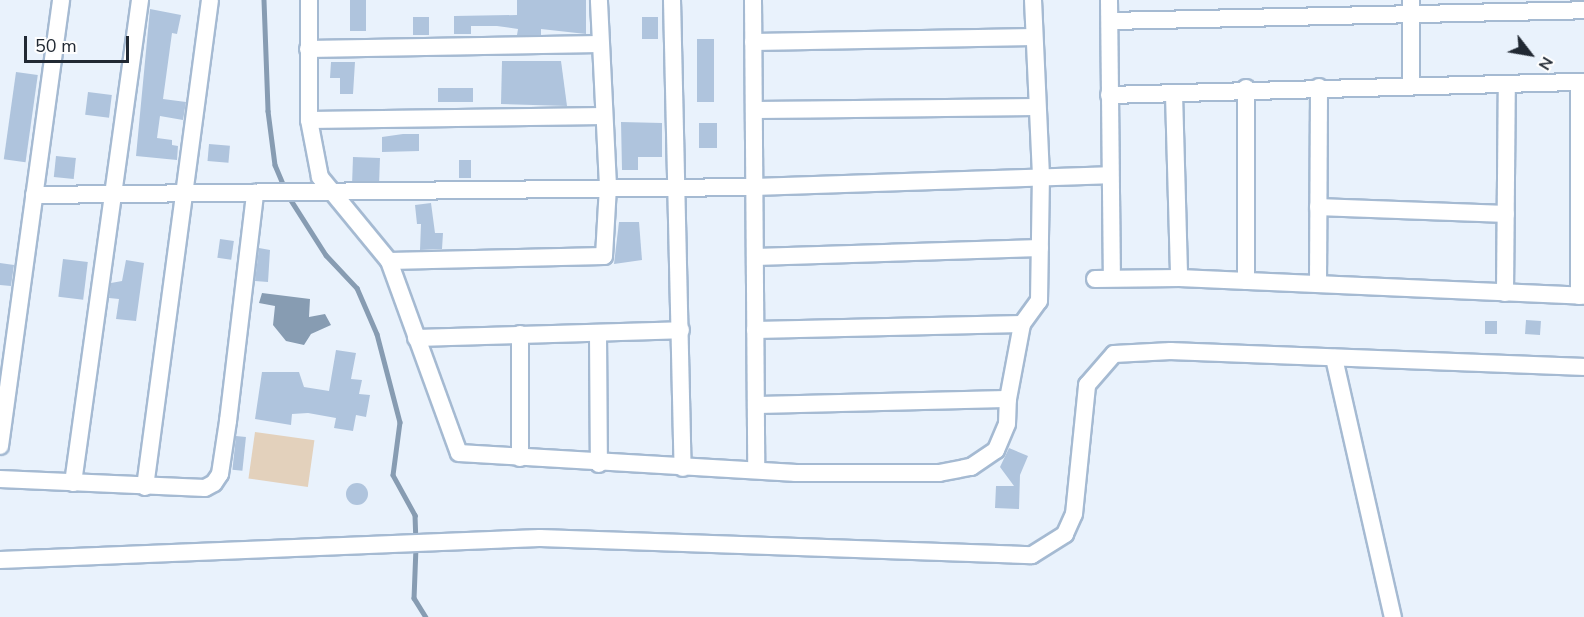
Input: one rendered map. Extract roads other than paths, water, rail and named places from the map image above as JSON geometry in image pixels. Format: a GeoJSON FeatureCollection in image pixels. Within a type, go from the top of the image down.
{"type":"FeatureCollection","features":[{"type":"Feature","properties":{"kind":"street"},"geometry":{"type":"LineString","coordinates":[[0,446],[61,0]]}},
{"type":"Feature","properties":{"kind":"street"},"geometry":{"type":"LineString","coordinates":[[73,483],[111,194],[140,0]]}},
{"type":"Feature","properties":{"kind":"street"},"geometry":{"type":"LineString","coordinates":[[145,487],[187,196],[207,0]]}},
{"type":"Feature","properties":{"kind":"street"},"geometry":{"type":"LineString","coordinates":[[309,0],[309,120],[327,191],[389,261],[459,453],[599,464],[683,468],[756,468],[795,473],[939,473],[971,467],[996,450],[1007,424],[1008,399],[1022,324],[1039,301],[1041,176],[1036,107],[1033,0]]}},
{"type":"Feature","properties":{"kind":"street"},"geometry":{"type":"LineString","coordinates":[[389,261],[599,258],[606,250],[608,186],[599,0]]}},
{"type":"Feature","properties":{"kind":"street"},"geometry":{"type":"LineString","coordinates":[[672,0],[683,468]]}},
{"type":"Feature","properties":{"kind":"street"},"geometry":{"type":"LineString","coordinates":[[753,0],[756,468]]}},
{"type":"Feature","properties":{"kind":"street"},"geometry":{"type":"LineString","coordinates":[[1109,0],[1108,175],[1103,279],[1246,280],[1582,296],[1581,82],[1246,88],[1174,94],[1109,95]]}},
{"type":"Feature","properties":{"kind":"street"},"geometry":{"type":"LineString","coordinates":[[1110,21],[1335,7],[1486,7],[1584,10]]}},
{"type":"Feature","properties":{"kind":"street"},"geometry":{"type":"LineString","coordinates":[[1411,8],[1411,85]]}},
{"type":"Feature","properties":{"kind":"street"},"geometry":{"type":"LineString","coordinates":[[753,42],[1034,37]]}},
{"type":"Feature","properties":{"kind":"street"},"geometry":{"type":"LineString","coordinates":[[308,49],[600,44]]}},
{"type":"Feature","properties":{"kind":"street"},"geometry":{"type":"LineString","coordinates":[[1505,293],[1507,84]]}},
{"type":"Feature","properties":{"kind":"street"},"geometry":{"type":"LineString","coordinates":[[1318,87],[1318,283]]}},
{"type":"Feature","properties":{"kind":"street"},"geometry":{"type":"LineString","coordinates":[[1246,88],[1246,280]]}},
{"type":"Feature","properties":{"kind":"street"},"geometry":{"type":"LineString","coordinates":[[1174,94],[1179,278]]}},
{"type":"Feature","properties":{"kind":"street"},"geometry":{"type":"LineString","coordinates":[[754,110],[1036,107]]}},
{"type":"Feature","properties":{"kind":"street"},"geometry":{"type":"LineString","coordinates":[[309,120],[604,116]]}},
{"type":"Feature","properties":{"kind":"street"},"geometry":{"type":"LineString","coordinates":[[34,195],[187,196],[608,186],[754,187],[1108,175]]}},
{"type":"Feature","properties":{"kind":"street"},"geometry":{"type":"LineString","coordinates":[[0,479],[205,488],[220,474],[262,194]]}},
{"type":"Feature","properties":{"kind":"street"},"geometry":{"type":"LineString","coordinates":[[1318,207],[1506,214]]}},
{"type":"Feature","properties":{"kind":"street"},"geometry":{"type":"LineString","coordinates":[[755,256],[1040,248]]}},
{"type":"Feature","properties":{"kind":"street"},"geometry":{"type":"LineString","coordinates":[[755,330],[1022,324]]}},
{"type":"Feature","properties":{"kind":"street"},"geometry":{"type":"LineString","coordinates":[[416,338],[681,330]]}},
{"type":"Feature","properties":{"kind":"street"},"geometry":{"type":"LineString","coordinates":[[520,334],[520,458]]}},
{"type":"Feature","properties":{"kind":"street"},"geometry":{"type":"LineString","coordinates":[[598,334],[599,464]]}},
{"type":"Feature","properties":{"kind":"street"},"geometry":{"type":"LineString","coordinates":[[0,560],[378,543],[437,545],[552,538],[1032,555],[1065,534],[1074,514],[1087,385],[1114,354],[1171,351],[1584,367]]}},
{"type":"Feature","properties":{"kind":"street"},"geometry":{"type":"LineString","coordinates":[[1334,358],[1393,617]]}},
{"type":"Feature","properties":{"kind":"street"},"geometry":{"type":"LineString","coordinates":[[756,405],[1008,399]]}},
{"type":"Feature","properties":{"kind":"water"},"geometry":{"type":"Polygon","coordinates":[[[262,293],[310,299],[309,317],[325,314],[331,325],[311,334],[304,345],[286,341],[273,325],[275,306],[259,303],[262,293]]]}},
{"type":"Feature","properties":{"kind":"waterway"},"geometry":{"type":"LineString","coordinates":[[264,0],[268,111],[275,165],[285,189]]}},
{"type":"Feature","properties":{"kind":"waterway"},"geometry":{"type":"LineString","coordinates":[[289,197],[326,255],[357,288],[377,334],[400,422],[393,475],[415,515],[416,538]]}},
{"type":"Feature","properties":{"kind":"waterway"},"geometry":{"type":"LineString","coordinates":[[416,547],[414,598],[426,617]]}}]}
